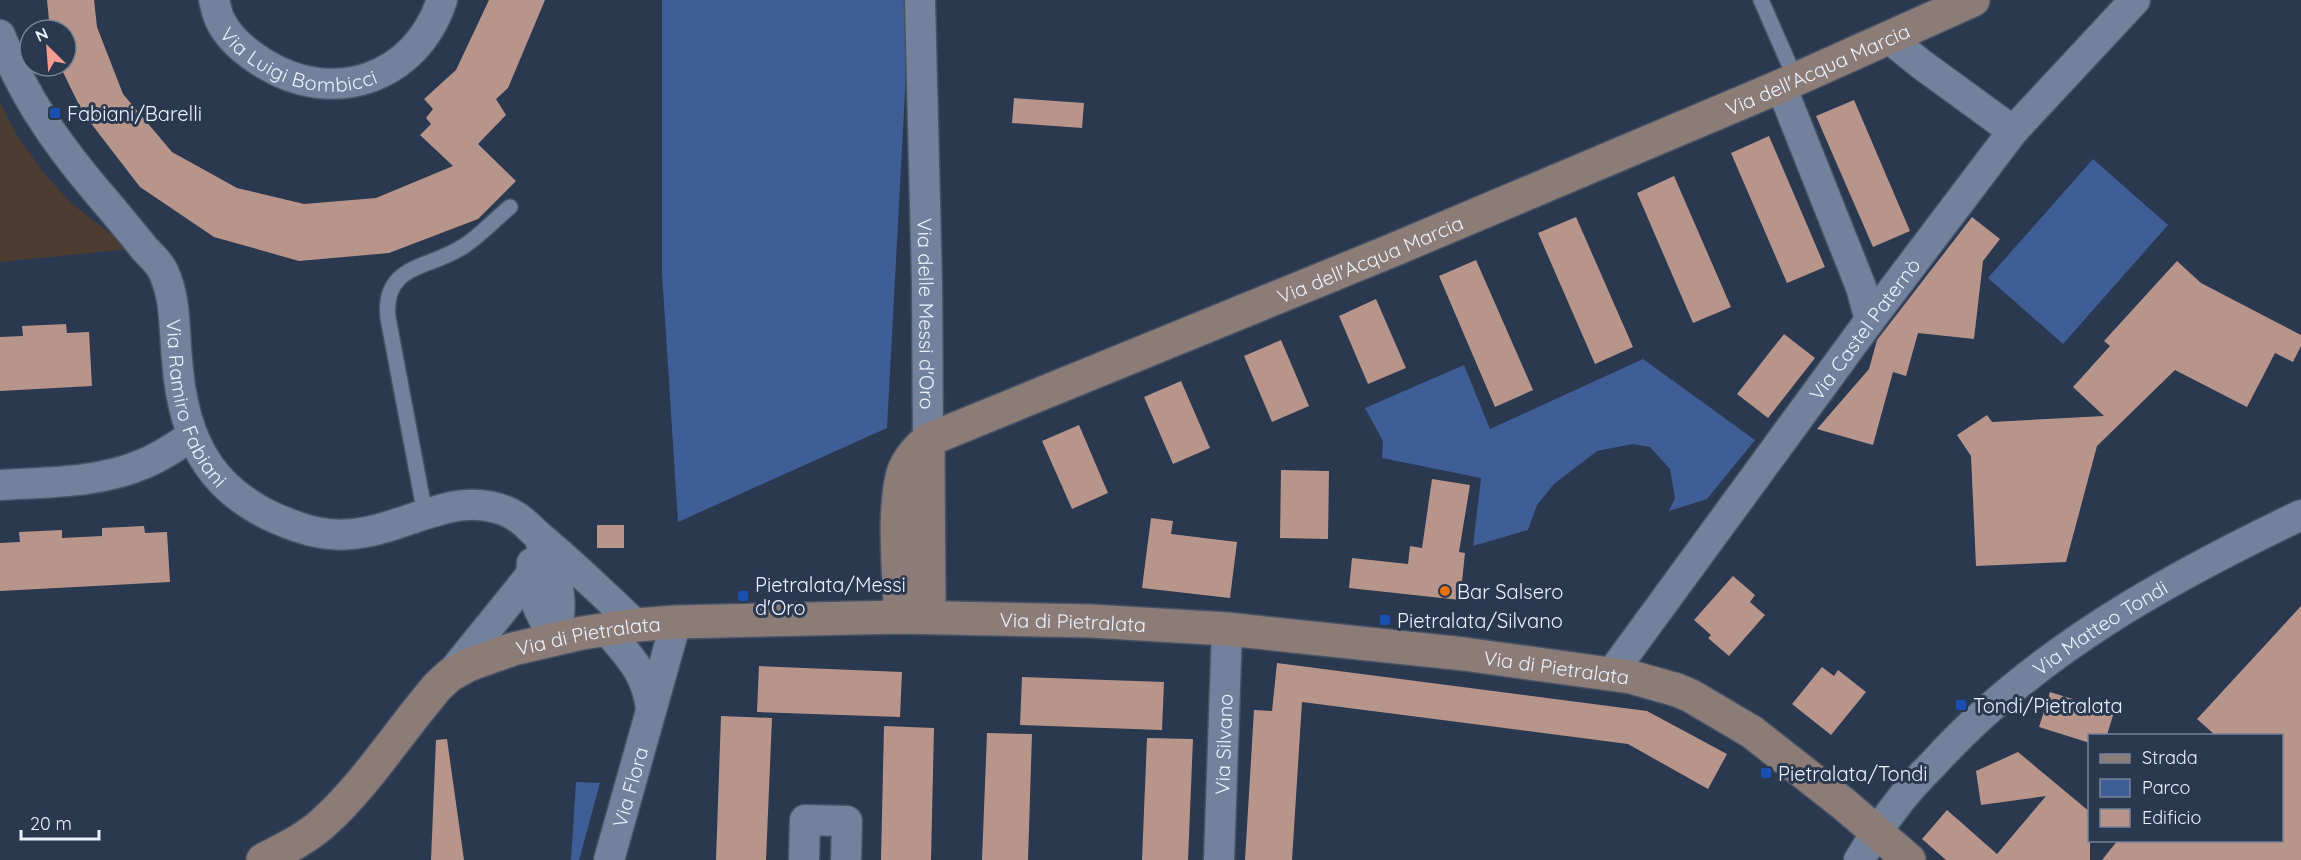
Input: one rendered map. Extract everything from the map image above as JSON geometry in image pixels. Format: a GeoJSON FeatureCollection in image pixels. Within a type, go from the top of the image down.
{"type":"FeatureCollection","features":[{"type":"Feature","properties":{"kind":"street","name":"Via Luigi Bombicci"},"geometry":{"type":"LineString","coordinates":[[214,0],[220,22],[251,56],[289,77],[311,83],[335,85],[376,76],[405,58],[426,33],[442,0]]}},
{"type":"Feature","properties":{"kind":"street"},"geometry":{"type":"LineString","coordinates":[[426,33],[427,0]]}},
{"type":"Feature","properties":{"kind":"street","name":"Via delle Messi d'Oro"},"geometry":{"type":"LineString","coordinates":[[920,0],[927,285],[928,440]]}},
{"type":"Feature","properties":{"kind":"street","name":"Via dell'Acqua Marcia"},"geometry":{"type":"LineString","coordinates":[[928,440],[1393,250],[1788,83],[1974,0]]}},
{"type":"Feature","properties":{"kind":"street","name":"Via Castel Paternò"},"geometry":{"type":"LineString","coordinates":[[1611,674],[1870,320],[2013,131],[2135,0]]}},
{"type":"Feature","properties":{"kind":"street","name":"Via Ramiro Fabiani"},"geometry":{"type":"LineString","coordinates":[[0,35],[9,60],[39,115],[75,167],[162,269],[172,295],[181,397],[192,436],[211,470],[224,486],[242,500],[275,519],[321,534],[346,535],[374,531],[460,505],[494,506],[519,518],[567,560],[622,627]]}},
{"type":"Feature","properties":{"kind":"street"},"geometry":{"type":"LineString","coordinates":[[1890,39],[2013,131]]}},
{"type":"Feature","properties":{"kind":"street"},"geometry":{"type":"LineString","coordinates":[[1788,83],[1861,287],[1870,320]]}},
{"type":"Feature","properties":{"kind":"street"},"geometry":{"type":"LineString","coordinates":[[0,485],[83,479],[115,473],[144,464],[169,452],[192,436]]}},
{"type":"Feature","properties":{"kind":"street"},"geometry":{"type":"LineString","coordinates":[[914,617],[928,440]]}},
{"type":"Feature","properties":{"kind":"street","name":"Via Matteo Tondi"},"geometry":{"type":"LineString","coordinates":[[1859,860],[1896,806],[1954,741],[1990,706],[2041,665],[2155,590],[2219,555],[2301,515]]}},
{"type":"Feature","properties":{"kind":"street"},"geometry":{"type":"LineString","coordinates":[[535,533],[530,576],[537,607],[555,639]]}},
{"type":"Feature","properties":{"kind":"street","name":"Via Ramiro Fabiani"},"geometry":{"type":"LineString","coordinates":[[535,533],[553,562],[556,574],[560,616],[555,639]]}},
{"type":"Feature","properties":{"kind":"street"},"geometry":{"type":"LineString","coordinates":[[450,675],[530,576]]}},
{"type":"Feature","properties":{"kind":"street","name":"Via di Pietralata"},"geometry":{"type":"LineString","coordinates":[[263,860],[305,837],[334,812],[421,706],[450,675],[480,659],[555,639],[622,627],[676,622],[914,617],[1091,621],[1227,629],[1464,654],[1611,674],[1677,690],[1720,712],[1752,732],[1878,831],[1909,860]]}},
{"type":"Feature","properties":{"kind":"street","name":"Via Flora"},"geometry":{"type":"LineString","coordinates":[[609,860],[676,622]]}},
{"type":"Feature","properties":{"kind":"street","name":"Via Flora"},"geometry":{"type":"LineString","coordinates":[[622,627],[642,673],[649,694],[651,712]]}},
{"type":"Feature","properties":{"kind":"street","name":"Via Silvano"},"geometry":{"type":"LineString","coordinates":[[1220,860],[1227,629]]}},
{"type":"Feature","properties":{"kind":"street"},"geometry":{"type":"LineString","coordinates":[[804,860],[805,820],[847,821],[846,860]]}},
{"type":"Feature","properties":{"kind":"lane"},"geometry":{"type":"LineString","coordinates":[[1761,0],[1788,83]]}},
{"type":"Feature","properties":{"kind":"lane"},"geometry":{"type":"LineString","coordinates":[[425,514],[386,301],[393,285],[400,278],[417,267],[454,253],[465,246],[510,207]]}},
{"type":"Feature","properties":{"kind":"shaded area"},"geometry":{"type":"Polygon","coordinates":[[[0,102],[16,134],[43,172],[71,203],[130,249],[0,262],[0,102]]]}},
{"type":"Feature","properties":{"kind":"green space"},"geometry":{"type":"Polygon","coordinates":[[[662,0],[906,0],[908,37],[887,428],[678,522],[662,273],[662,0]]]}},
{"type":"Feature","properties":{"kind":"green space"},"geometry":{"type":"Polygon","coordinates":[[[2093,159],[2168,225],[2063,344],[1988,278],[2093,159]]]}},
{"type":"Feature","properties":{"kind":"green space"},"geometry":{"type":"Polygon","coordinates":[[[1643,359],[1755,440],[1707,499],[1669,511],[1675,498],[1670,469],[1650,447],[1632,444],[1597,451],[1554,484],[1537,505],[1528,530],[1473,546],[1481,478],[1382,458],[1383,441],[1365,408],[1464,365],[1490,429],[1643,359]]]}},
{"type":"Feature","properties":{"kind":"green space"},"geometry":{"type":"Polygon","coordinates":[[[576,782],[600,783],[579,860],[571,860],[576,782]]]}},
{"type":"Feature","properties":{"kind":"building"},"geometry":{"type":"Polygon","coordinates":[[[47,0],[94,0],[97,27],[123,94],[172,152],[237,188],[304,204],[376,198],[453,166],[420,135],[431,124],[426,118],[433,109],[424,99],[456,70],[489,0],[545,0],[508,88],[496,99],[506,115],[478,144],[516,181],[478,219],[389,253],[299,261],[214,237],[140,187],[83,113],[66,78],[78,78],[78,18],[49,18],[47,0]]]}},
{"type":"Feature","properties":{"kind":"building"},"geometry":{"type":"Polygon","coordinates":[[[1014,98],[1084,103],[1082,128],[1012,123],[1014,98]]]}},
{"type":"Feature","properties":{"kind":"building"},"geometry":{"type":"Polygon","coordinates":[[[1854,100],[1910,231],[1873,247],[1816,116],[1854,100]]]}},
{"type":"Feature","properties":{"kind":"building"},"geometry":{"type":"Polygon","coordinates":[[[1769,136],[1825,267],[1787,283],[1731,153],[1769,136]]]}},
{"type":"Feature","properties":{"kind":"building"},"geometry":{"type":"Polygon","coordinates":[[[1674,176],[1731,307],[1693,323],[1637,193],[1674,176]]]}},
{"type":"Feature","properties":{"kind":"building"},"geometry":{"type":"Polygon","coordinates":[[[1576,217],[1633,347],[1595,364],[1538,233],[1576,217]]]}},
{"type":"Feature","properties":{"kind":"building"},"geometry":{"type":"Polygon","coordinates":[[[1972,217],[2000,239],[1983,261],[1974,339],[1918,333],[1906,376],[1893,372],[1873,445],[1817,429],[1869,369],[1877,340],[1972,217]]]}},
{"type":"Feature","properties":{"kind":"building"},"geometry":{"type":"Polygon","coordinates":[[[1476,260],[1533,390],[1495,407],[1439,276],[1476,260]]]}},
{"type":"Feature","properties":{"kind":"building"},"geometry":{"type":"Polygon","coordinates":[[[2177,261],[2201,283],[2301,335],[2301,346],[2293,362],[2275,353],[2247,407],[2175,370],[2097,446],[2066,562],[1976,566],[1971,456],[1957,435],[1987,415],[1992,422],[2104,416],[2073,387],[2110,346],[2104,341],[2177,261]]]}},
{"type":"Feature","properties":{"kind":"building"},"geometry":{"type":"Polygon","coordinates":[[[1376,299],[1406,368],[1368,384],[1339,316],[1376,299]]]}},
{"type":"Feature","properties":{"kind":"building"},"geometry":{"type":"Polygon","coordinates":[[[66,324],[67,333],[89,332],[92,386],[0,391],[0,337],[23,336],[22,326],[66,324]]]}},
{"type":"Feature","properties":{"kind":"building"},"geometry":{"type":"Polygon","coordinates":[[[1784,334],[1815,358],[1768,418],[1737,394],[1784,334]]]}},
{"type":"Feature","properties":{"kind":"building"},"geometry":{"type":"Polygon","coordinates":[[[1281,340],[1309,406],[1272,422],[1244,356],[1281,340]]]}},
{"type":"Feature","properties":{"kind":"building"},"geometry":{"type":"Polygon","coordinates":[[[1181,381],[1210,448],[1173,464],[1144,397],[1181,381]]]}},
{"type":"Feature","properties":{"kind":"building"},"geometry":{"type":"Polygon","coordinates":[[[1079,425],[1108,493],[1072,509],[1042,441],[1079,425]]]}},
{"type":"Feature","properties":{"kind":"building"},"geometry":{"type":"Polygon","coordinates":[[[1281,470],[1329,471],[1328,539],[1280,538],[1281,470]]]}},
{"type":"Feature","properties":{"kind":"building"},"geometry":{"type":"Polygon","coordinates":[[[1432,479],[1470,485],[1459,552],[1465,553],[1460,600],[1349,588],[1352,558],[1408,564],[1410,546],[1422,548],[1432,479]]]}},
{"type":"Feature","properties":{"kind":"building"},"geometry":{"type":"Polygon","coordinates":[[[1151,518],[1173,521],[1171,534],[1237,542],[1230,598],[1142,588],[1151,518]]]}},
{"type":"Feature","properties":{"kind":"building"},"geometry":{"type":"Polygon","coordinates":[[[597,525],[624,525],[624,548],[597,548],[597,525]]]}},
{"type":"Feature","properties":{"kind":"building"},"geometry":{"type":"Polygon","coordinates":[[[144,526],[145,533],[167,532],[170,582],[0,591],[0,543],[20,542],[19,532],[62,530],[62,538],[102,536],[102,528],[144,526]]]}},
{"type":"Feature","properties":{"kind":"building"},"geometry":{"type":"Polygon","coordinates":[[[1733,576],[1755,595],[1750,602],[1765,615],[1729,656],[1708,638],[1711,635],[1694,620],[1733,576]]]}},
{"type":"Feature","properties":{"kind":"building"},"geometry":{"type":"Polygon","coordinates":[[[2301,606],[2301,860],[2102,860],[2116,842],[2283,842],[2283,734],[2214,734],[2197,719],[2301,606]]]}},
{"type":"Feature","properties":{"kind":"building"},"geometry":{"type":"Polygon","coordinates":[[[1277,663],[1647,711],[1727,754],[1708,789],[1628,744],[1302,702],[1292,860],[1245,860],[1254,710],[1272,711],[1277,663]]]}},
{"type":"Feature","properties":{"kind":"building"},"geometry":{"type":"Polygon","coordinates":[[[759,666],[902,672],[900,717],[757,712],[759,666]]]}},
{"type":"Feature","properties":{"kind":"building"},"geometry":{"type":"Polygon","coordinates":[[[1822,667],[1834,676],[1838,670],[1866,692],[1831,735],[1792,704],[1822,667]]]}},
{"type":"Feature","properties":{"kind":"building"},"geometry":{"type":"Polygon","coordinates":[[[1022,677],[1164,682],[1162,730],[1020,725],[1022,677]]]}},
{"type":"Feature","properties":{"kind":"building"},"geometry":{"type":"Polygon","coordinates":[[[2050,692],[2114,712],[2107,734],[2088,734],[2088,742],[2039,727],[2050,692]]]}},
{"type":"Feature","properties":{"kind":"building"},"geometry":{"type":"Polygon","coordinates":[[[721,716],[772,718],[766,860],[716,860],[721,716]]]}},
{"type":"Feature","properties":{"kind":"building"},"geometry":{"type":"Polygon","coordinates":[[[884,726],[934,728],[931,860],[881,860],[884,726]]]}},
{"type":"Feature","properties":{"kind":"building"},"geometry":{"type":"Polygon","coordinates":[[[987,733],[1032,734],[1028,860],[982,860],[987,733]]]}},
{"type":"Feature","properties":{"kind":"building"},"geometry":{"type":"Polygon","coordinates":[[[1147,738],[1193,739],[1188,860],[1142,860],[1147,738]]]}},
{"type":"Feature","properties":{"kind":"building"},"geometry":{"type":"Polygon","coordinates":[[[447,739],[464,860],[431,860],[436,740],[447,739]]]}},
{"type":"Feature","properties":{"kind":"building"},"geometry":{"type":"Polygon","coordinates":[[[2018,752],[2088,810],[2090,860],[1946,860],[1922,839],[1947,810],[1997,854],[2046,796],[1981,805],[1976,771],[2018,752]]]}},
{"type":"Feature","properties":{"kind":"place","name":"Fabiani/Barelli"},"geometry":{"type":"Point","coordinates":[55,113]}},
{"type":"Feature","properties":{"kind":"place","name":"Bar Salsero"},"geometry":{"type":"Point","coordinates":[1445,591]}},
{"type":"Feature","properties":{"kind":"place","name":"Pietralata/Messi d'Oro"},"geometry":{"type":"Point","coordinates":[743,596]}},
{"type":"Feature","properties":{"kind":"place","name":"Pietralata/Silvano"},"geometry":{"type":"Point","coordinates":[1385,620]}},
{"type":"Feature","properties":{"kind":"place","name":"Tondi/Pietralata"},"geometry":{"type":"Point","coordinates":[1961,705]}},
{"type":"Feature","properties":{"kind":"place","name":"Pietralata/Tondi"},"geometry":{"type":"Point","coordinates":[1766,773]}}]}
